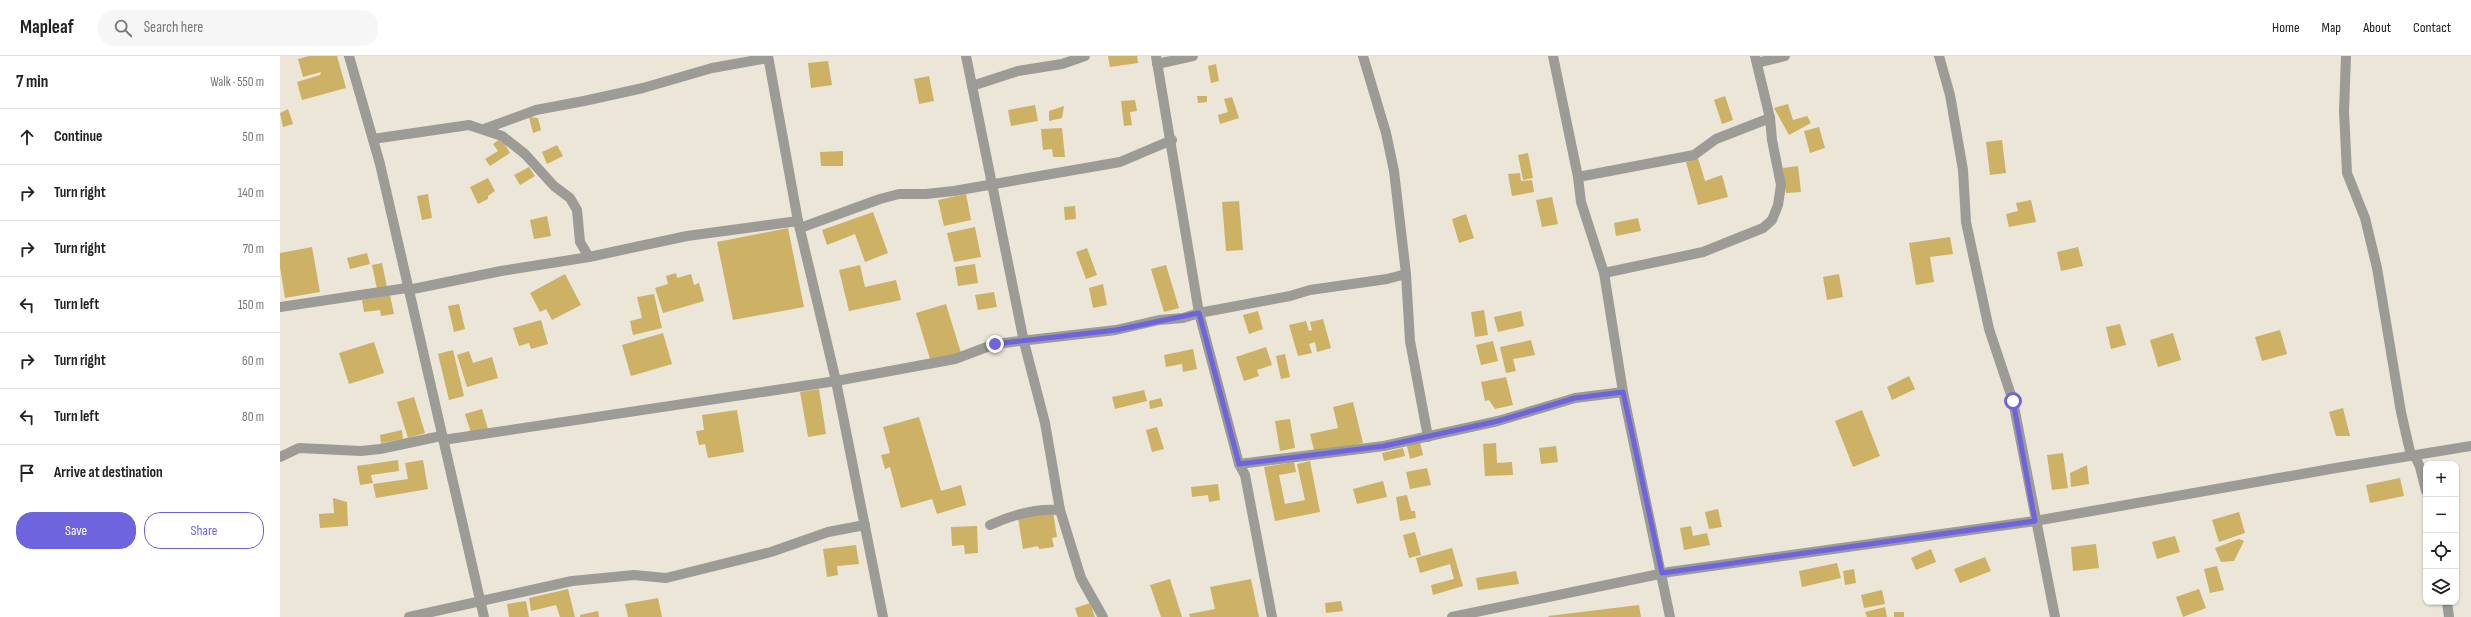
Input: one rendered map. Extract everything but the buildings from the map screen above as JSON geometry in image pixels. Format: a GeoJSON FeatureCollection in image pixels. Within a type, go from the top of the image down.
{"type":"FeatureCollection","features":[{"type":"Feature","properties":{"kind":"street"},"geometry":{"type":"LineString","coordinates":[[349,56],[373,139],[398,241],[442,438],[482,602],[484,617]]}},
{"type":"Feature","properties":{"kind":"street"},"geometry":{"type":"LineString","coordinates":[[966,56],[1024,342],[1045,423],[1060,510],[1081,578],[1103,617]]}},
{"type":"Feature","properties":{"kind":"street"},"geometry":{"type":"LineString","coordinates":[[972,86],[1018,71],[1062,64],[1085,56]]}},
{"type":"Feature","properties":{"kind":"street"},"geometry":{"type":"LineString","coordinates":[[1193,56],[1157,60],[1172,140],[1199,313],[1239,464],[1245,475],[1272,617]]}},
{"type":"Feature","properties":{"kind":"street"},"geometry":{"type":"LineString","coordinates":[[1362,56],[1386,133],[1394,171],[1406,274],[1410,341],[1428,437]]}},
{"type":"Feature","properties":{"kind":"street"},"geometry":{"type":"LineString","coordinates":[[1553,56],[1578,177],[1581,202],[1604,273],[1623,392],[1670,617]]}},
{"type":"Feature","properties":{"kind":"street"},"geometry":{"type":"LineString","coordinates":[[1604,273],[1703,252],[1764,228],[1772,220],[1778,205],[1781,186],[1772,140],[1770,118],[1756,59],[1785,56]]}},
{"type":"Feature","properties":{"kind":"street"},"geometry":{"type":"LineString","coordinates":[[1939,56],[1950,95],[1963,170],[1966,222],[1989,329],[2013,401],[2035,521],[2055,617]]}},
{"type":"Feature","properties":{"kind":"street"},"geometry":{"type":"LineString","coordinates":[[2346,56],[2344,111],[2347,173],[2369,232],[2389,336],[2401,412],[2413,456],[2420,467],[2423,479]]}},
{"type":"Feature","properties":{"kind":"street"},"geometry":{"type":"LineString","coordinates":[[484,129],[536,110],[592,100],[643,88],[712,68],[768,57],[799,224],[836,381],[883,617]]}},
{"type":"Feature","properties":{"kind":"street"},"geometry":{"type":"LineString","coordinates":[[1578,177],[1694,155],[1716,139],[1770,118]]}},
{"type":"Feature","properties":{"kind":"street"},"geometry":{"type":"LineString","coordinates":[[373,139],[469,126],[484,129],[502,136],[519,150],[546,176],[554,186],[570,198],[577,210],[580,242],[589,257]]}},
{"type":"Feature","properties":{"kind":"street"},"geometry":{"type":"LineString","coordinates":[[280,307],[408,289],[501,271],[589,257],[687,236],[799,224],[899,194],[926,194],[954,191],[992,183],[1075,172],[1120,162],[1172,140]]}},
{"type":"Feature","properties":{"kind":"street"},"geometry":{"type":"LineString","coordinates":[[280,457],[299,448],[361,451],[380,450],[442,438],[836,381],[955,359],[995,344],[1012,341],[1024,342],[1059,335],[1116,330],[1290,296],[1310,290],[1388,279],[1406,274]]}},
{"type":"Feature","properties":{"kind":"street"},"geometry":{"type":"LineString","coordinates":[[1239,464],[1384,446],[1498,421],[1575,398],[1623,392]]}},
{"type":"Feature","properties":{"kind":"street"},"geometry":{"type":"LineString","coordinates":[[1452,617],[1662,573],[2035,521],[2471,446]]}},
{"type":"Feature","properties":{"kind":"street"},"geometry":{"type":"LineString","coordinates":[[990,525],[1009,517],[1028,512],[1048,509],[1060,510]]}},
{"type":"Feature","properties":{"kind":"street"},"geometry":{"type":"LineString","coordinates":[[409,617],[572,581],[634,575],[666,578],[771,552],[828,532],[865,525]]}},
{"type":"Feature","properties":{"kind":"street"},"geometry":{"type":"LineString","coordinates":[[2447,605],[2449,617]]}},
{"type":"Feature","properties":{"kind":"route"},"geometry":{"type":"LineString","coordinates":[[995,344],[1012,341],[1024,342],[1059,335],[1116,330],[1159,320],[1183,318],[1199,313],[1239,464],[1384,446],[1498,421],[1575,398],[1623,392],[1662,573],[2035,521],[2013,401]]}}]}
